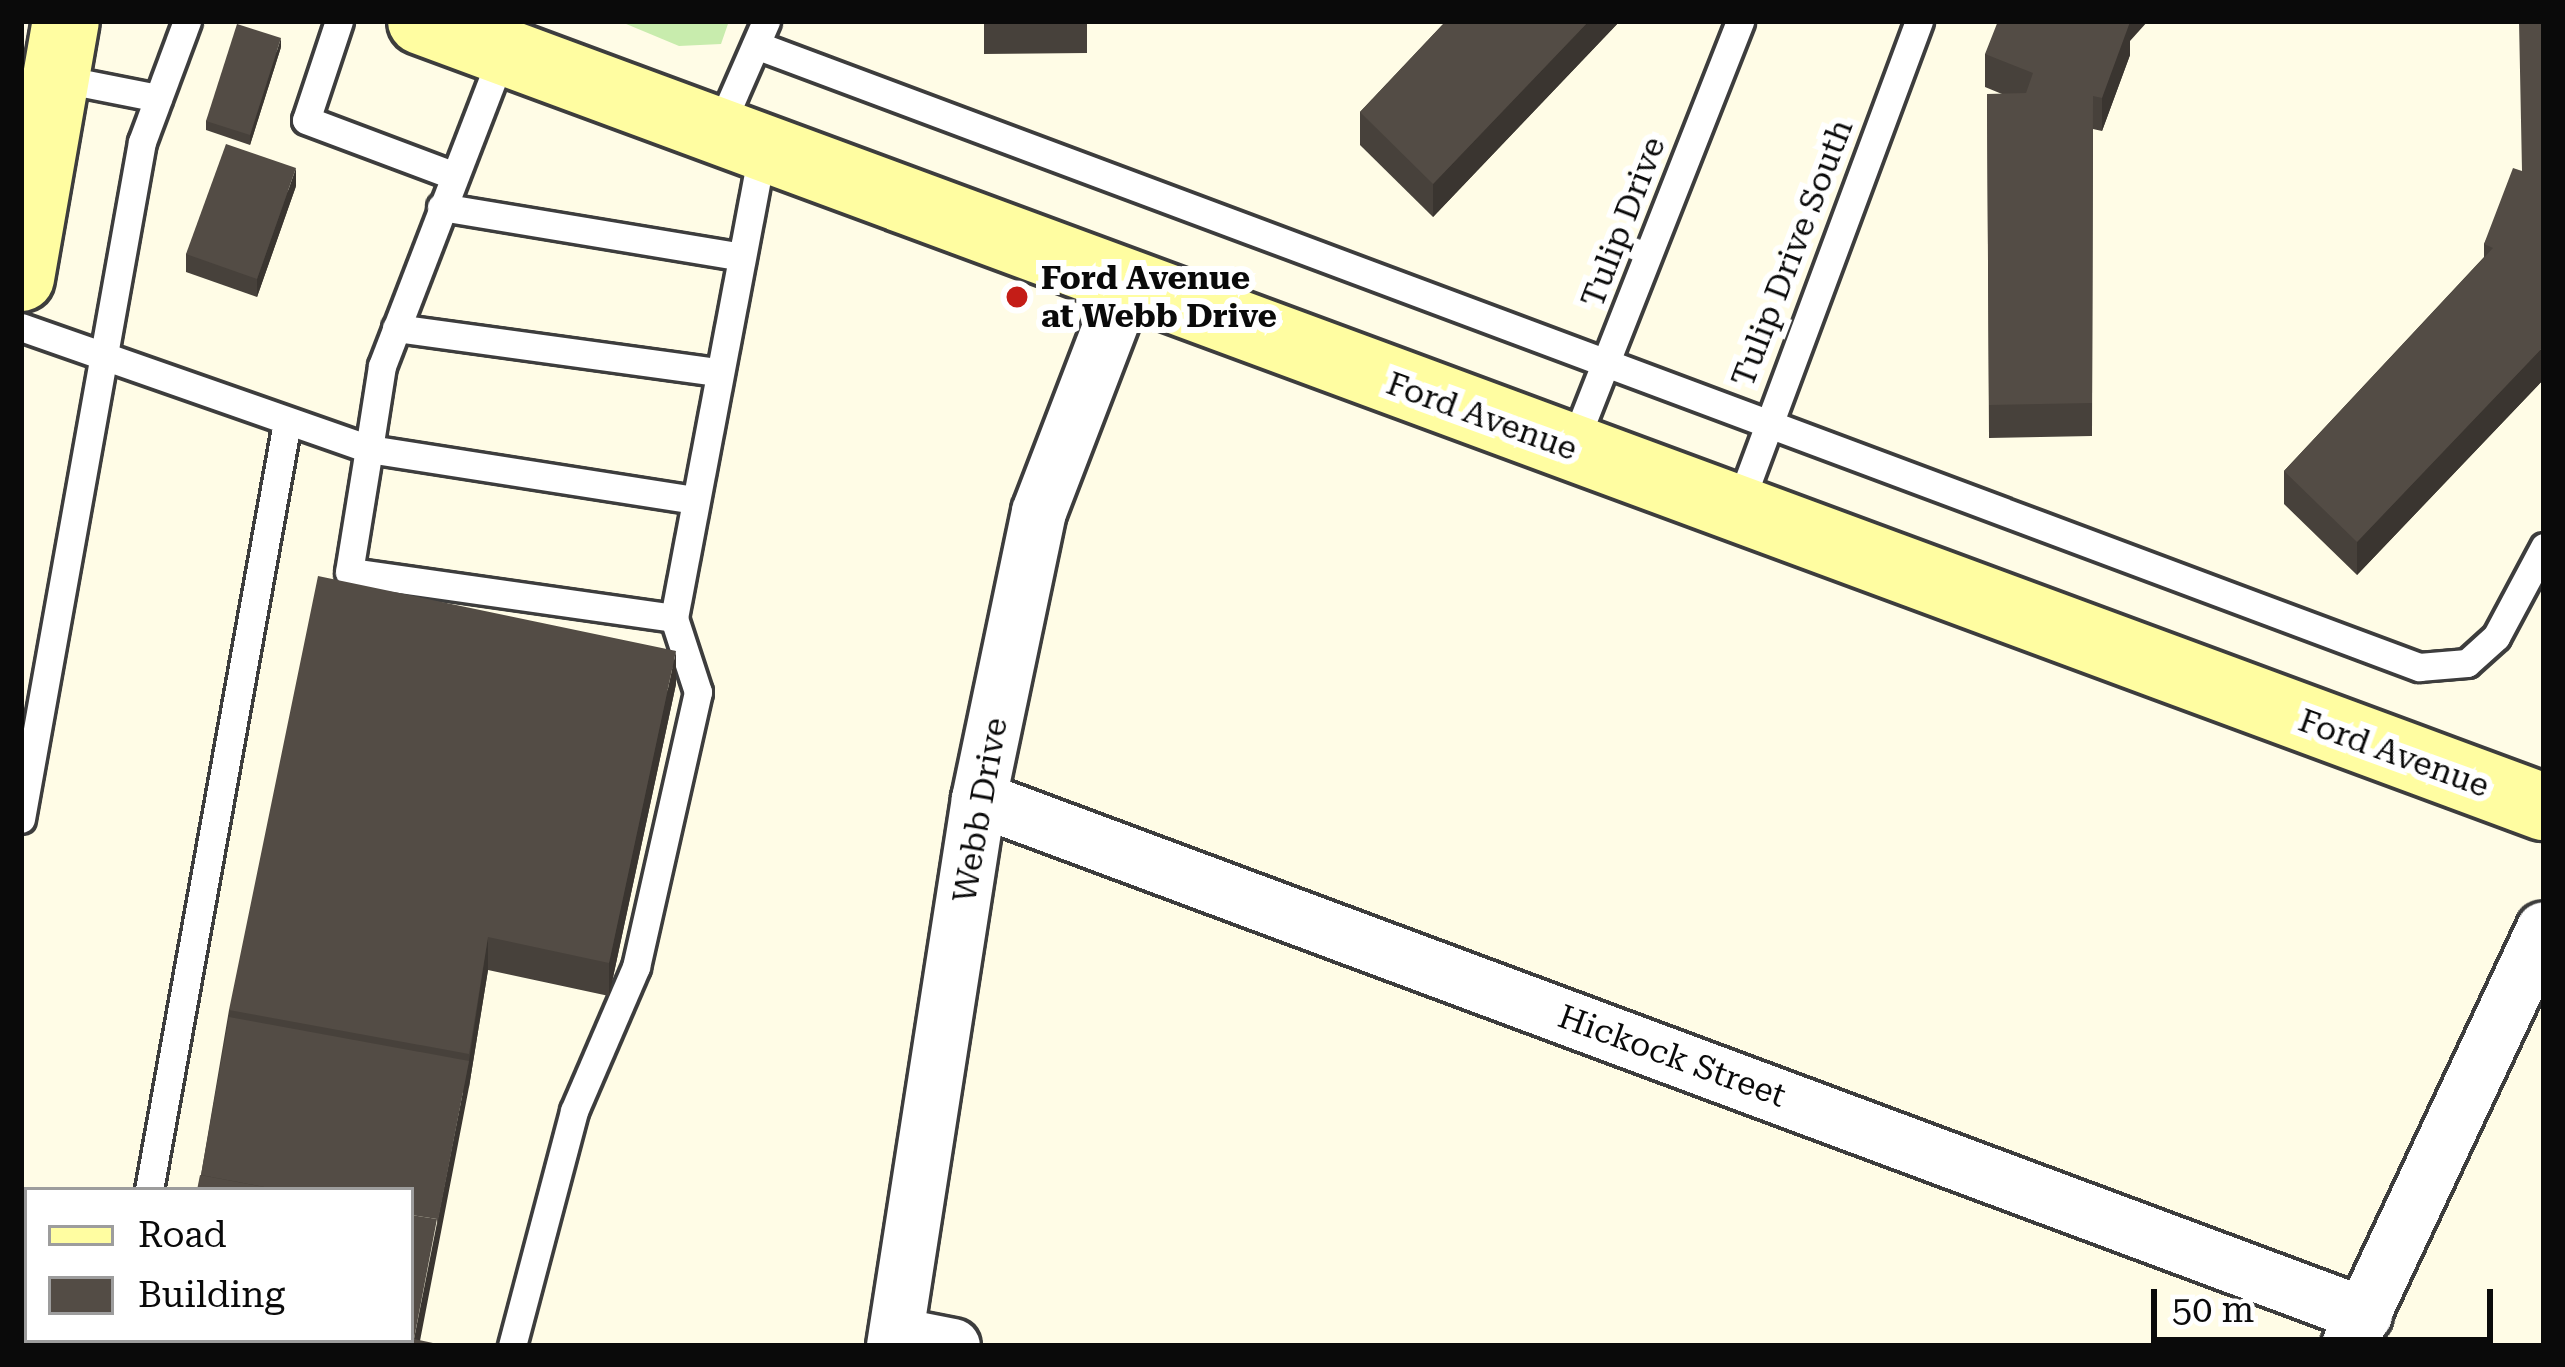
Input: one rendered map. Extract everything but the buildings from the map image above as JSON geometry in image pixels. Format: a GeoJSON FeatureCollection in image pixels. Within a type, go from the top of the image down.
{"type":"FeatureCollection","features":[{"type":"Feature","properties":{"kind":"street","name":"Ford Avenue"},"geometry":{"type":"LineString","coordinates":[[422,21],[1125,288],[2544,808]]}},
{"type":"Feature","properties":{"kind":"street"},"geometry":{"type":"LineString","coordinates":[[21,278],[46,148],[48,52]]}},
{"type":"Feature","properties":{"kind":"street","name":"Webb Drive"},"geometry":{"type":"LineString","coordinates":[[896,1341],[979,799],[1039,512],[1125,288]]}},
{"type":"Feature","properties":{"kind":"street","name":"Hickock Street"},"geometry":{"type":"LineString","coordinates":[[979,799],[2356,1330]]}},
{"type":"Feature","properties":{"kind":"street"},"geometry":{"type":"LineString","coordinates":[[2356,1330],[2544,929]]}},
{"type":"Feature","properties":{"kind":"street"},"geometry":{"type":"LineString","coordinates":[[896,1341],[953,1346]]}},
{"type":"Feature","properties":{"kind":"lane"},"geometry":{"type":"LineString","coordinates":[[21,819],[158,98],[187,21]]}},
{"type":"Feature","properties":{"kind":"lane"},"geometry":{"type":"LineString","coordinates":[[339,21],[306,120],[452,176]]}},
{"type":"Feature","properties":{"kind":"lane","name":"Tulip Drive"},"geometry":{"type":"LineString","coordinates":[[1572,448],[1740,21]]}},
{"type":"Feature","properties":{"kind":"lane","name":"Tulip Drive South"},"geometry":{"type":"LineString","coordinates":[[1736,512],[1919,21]]}},
{"type":"Feature","properties":{"kind":"lane"},"geometry":{"type":"LineString","coordinates":[[512,1346],[574,1111],[636,967],[698,692],[674,618],[737,256],[740,144],[761,33],[1605,366],[2419,667],[2467,663],[2497,637],[2544,547]]}},
{"type":"Feature","properties":{"kind":"lane"},"geometry":{"type":"LineString","coordinates":[[48,52],[158,98]]}},
{"type":"Feature","properties":{"kind":"lane"},"geometry":{"type":"LineString","coordinates":[[503,53],[396,328],[369,449],[349,572],[674,618]]}},
{"type":"Feature","properties":{"kind":"lane"},"geometry":{"type":"LineString","coordinates":[[441,207],[737,256]]}},
{"type":"Feature","properties":{"kind":"lane"},"geometry":{"type":"LineString","coordinates":[[21,327],[369,449],[694,500]]}},
{"type":"Feature","properties":{"kind":"lane"},"geometry":{"type":"LineString","coordinates":[[396,328],[717,372]]}},
{"type":"Feature","properties":{"kind":"lane"},"geometry":{"type":"LineString","coordinates":[[149,1187],[287,422]]}},
{"type":"Feature","properties":{"kind":"green space"},"geometry":{"type":"Polygon","coordinates":[[[619,21],[729,21],[721,44],[679,46],[619,21]]]}},
{"type":"Feature","properties":{"kind":"place","name":"Ford Avenue at Webb Drive"},"geometry":{"type":"Point","coordinates":[1017,297]}}]}
